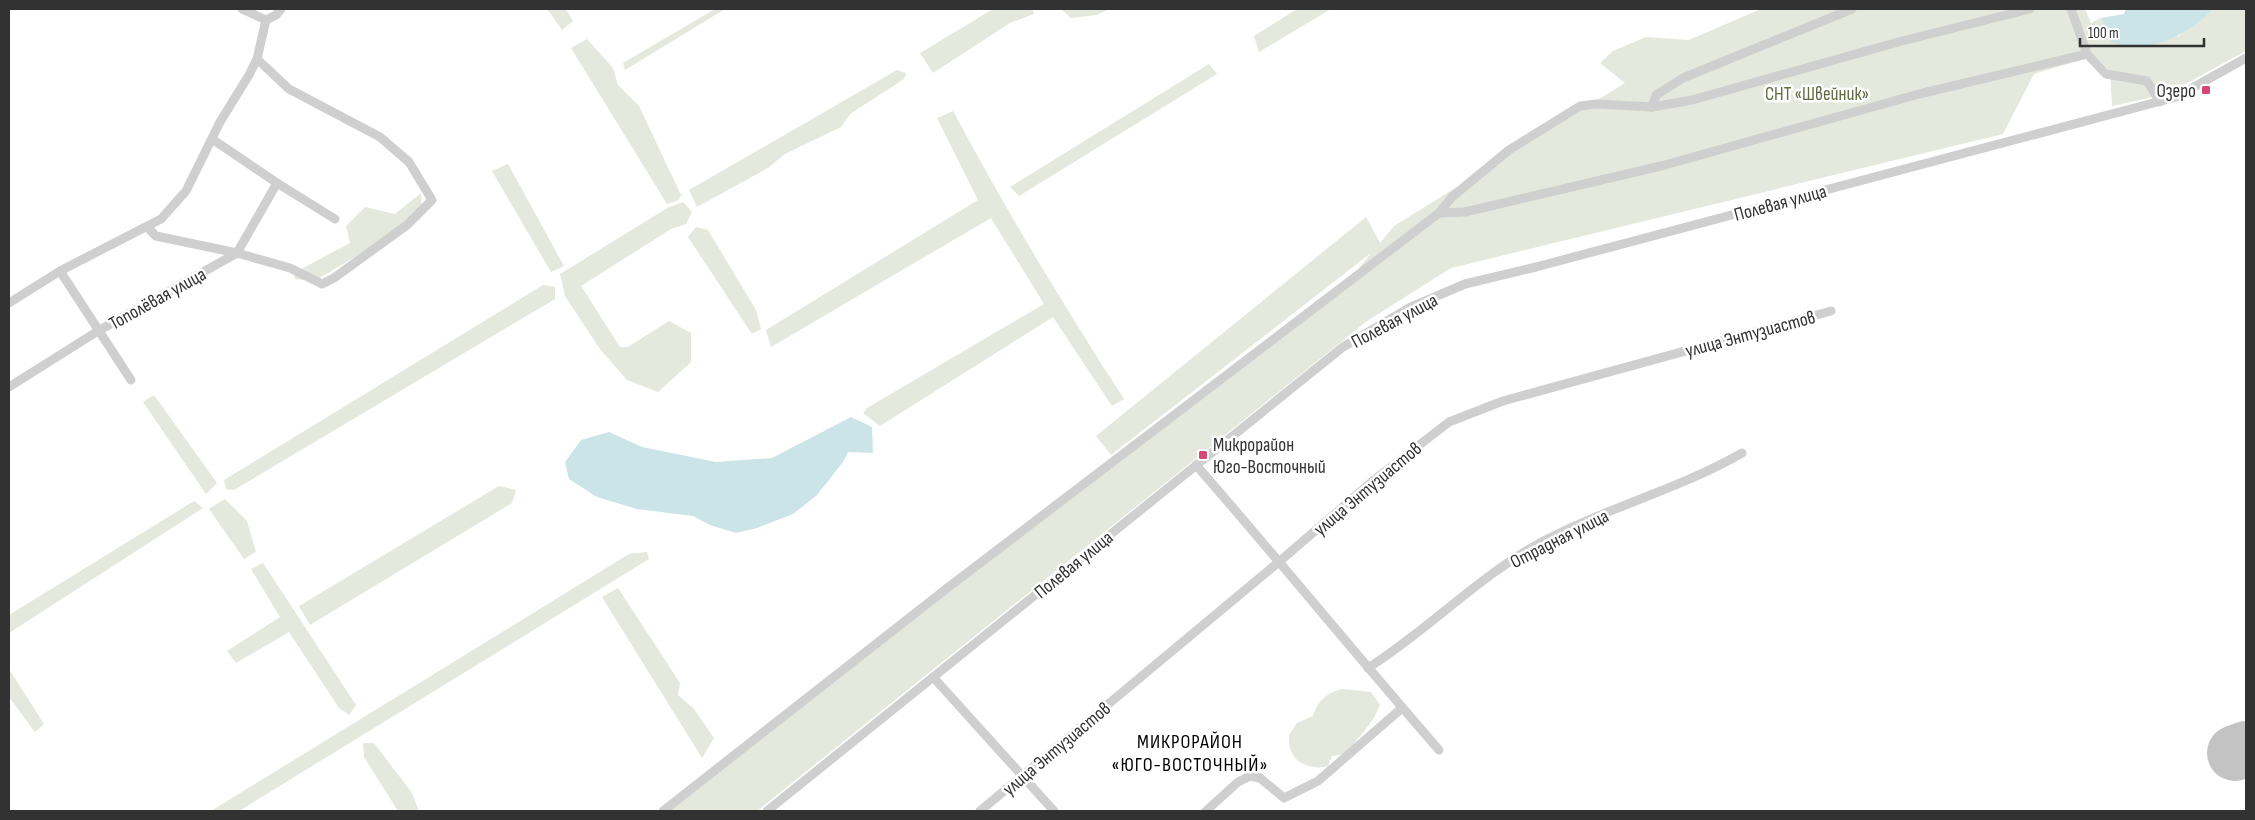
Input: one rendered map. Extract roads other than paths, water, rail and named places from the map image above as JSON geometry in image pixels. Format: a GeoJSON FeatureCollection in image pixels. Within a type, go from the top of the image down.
{"type":"FeatureCollection","features":[{"type":"Feature","properties":{"kind":"street"},"geometry":{"type":"LineString","coordinates":[[242,9],[266,20]]}},
{"type":"Feature","properties":{"kind":"street"},"geometry":{"type":"LineString","coordinates":[[266,20],[276,15],[281,9]]}},
{"type":"Feature","properties":{"kind":"street"},"geometry":{"type":"LineString","coordinates":[[1652,107],[1656,95],[1683,78],[1852,9]]}},
{"type":"Feature","properties":{"kind":"street"},"geometry":{"type":"LineString","coordinates":[[663,811],[946,589],[1439,213],[1452,197],[1509,150],[1580,106],[1596,104],[1652,107],[1692,100],[2030,9]]}},
{"type":"Feature","properties":{"kind":"street"},"geometry":{"type":"LineString","coordinates":[[2071,9],[2086,54],[2106,74],[2147,81],[2160,102]]}},
{"type":"Feature","properties":{"kind":"street"},"geometry":{"type":"LineString","coordinates":[[9,303],[60,271],[161,220],[186,191],[212,139],[257,59],[266,20]]}},
{"type":"Feature","properties":{"kind":"street"},"geometry":{"type":"LineString","coordinates":[[1439,213],[1465,212],[1661,166],[1919,94],[2086,54]]}},
{"type":"Feature","properties":{"kind":"street","name":"Полевая улица"},"geometry":{"type":"LineString","coordinates":[[767,811],[1343,347],[1411,307],[1465,284],[1536,267],[2160,102],[2176,97],[2246,58]]}},
{"type":"Feature","properties":{"kind":"street"},"geometry":{"type":"LineString","coordinates":[[147,227],[156,236],[237,253],[290,268],[322,284],[334,278],[407,225],[432,200],[409,162],[380,137],[289,89],[257,59]]}},
{"type":"Feature","properties":{"kind":"street"},"geometry":{"type":"LineString","coordinates":[[212,139],[335,219]]}},
{"type":"Feature","properties":{"kind":"street"},"geometry":{"type":"LineString","coordinates":[[237,253],[277,183]]}},
{"type":"Feature","properties":{"kind":"street","name":"Тополёвая улица"},"geometry":{"type":"LineString","coordinates":[[9,387],[98,331],[237,253]]}},
{"type":"Feature","properties":{"kind":"street"},"geometry":{"type":"LineString","coordinates":[[60,271],[131,380]]}},
{"type":"Feature","properties":{"kind":"street","name":"улица Энтузиастов"},"geometry":{"type":"LineString","coordinates":[[980,811],[1280,561],[1374,480],[1449,422],[1503,401],[1831,311]]}},
{"type":"Feature","properties":{"kind":"street","name":"Отрадная улица"},"geometry":{"type":"LineString","coordinates":[[1368,668],[1392,654],[1514,558],[1542,542],[1719,466],[1742,453]]}},
{"type":"Feature","properties":{"kind":"street"},"geometry":{"type":"LineString","coordinates":[[1196,465],[1280,561],[1368,668],[1439,750]]}},
{"type":"Feature","properties":{"kind":"street"},"geometry":{"type":"LineString","coordinates":[[933,677],[1054,811]]}},
{"type":"Feature","properties":{"kind":"street"},"geometry":{"type":"LineString","coordinates":[[1206,811],[1238,782],[1250,776],[1260,778],[1284,798],[1306,789],[1318,781],[1402,708]]}},
{"type":"Feature","properties":{"kind":"water"},"geometry":{"type":"Polygon","coordinates":[[[2126,9],[2212,9],[2195,25],[2173,38],[2149,46],[2126,47],[2111,42],[2101,18],[2124,14],[2126,9]]]}},
{"type":"Feature","properties":{"kind":"water"},"geometry":{"type":"Polygon","coordinates":[[[851,417],[872,427],[873,453],[848,452],[843,462],[817,495],[793,514],[757,528],[736,533],[710,525],[693,516],[637,509],[597,497],[569,479],[565,462],[581,440],[609,432],[642,447],[716,462],[772,458],[851,417]]]}},
{"type":"Feature","properties":{"kind":"place","name":"Озеро"},"geometry":{"type":"Point","coordinates":[2206,90]}},
{"type":"Feature","properties":{"kind":"place","name":"Микрорайон Юго-Восточный"},"geometry":{"type":"Point","coordinates":[1203,455]}},
{"type":"Feature","properties":{"kind":"district","name":"МИКРОРАЙОН «ЮГО-ВОСТОЧНЫЙ»"},"geometry":{"type":"Point","coordinates":[1190,752]}},
{"type":"Feature","properties":{"kind":"park label","name":"СНТ «Швейник»"},"geometry":{"type":"Point","coordinates":[1817,93]}}]}
